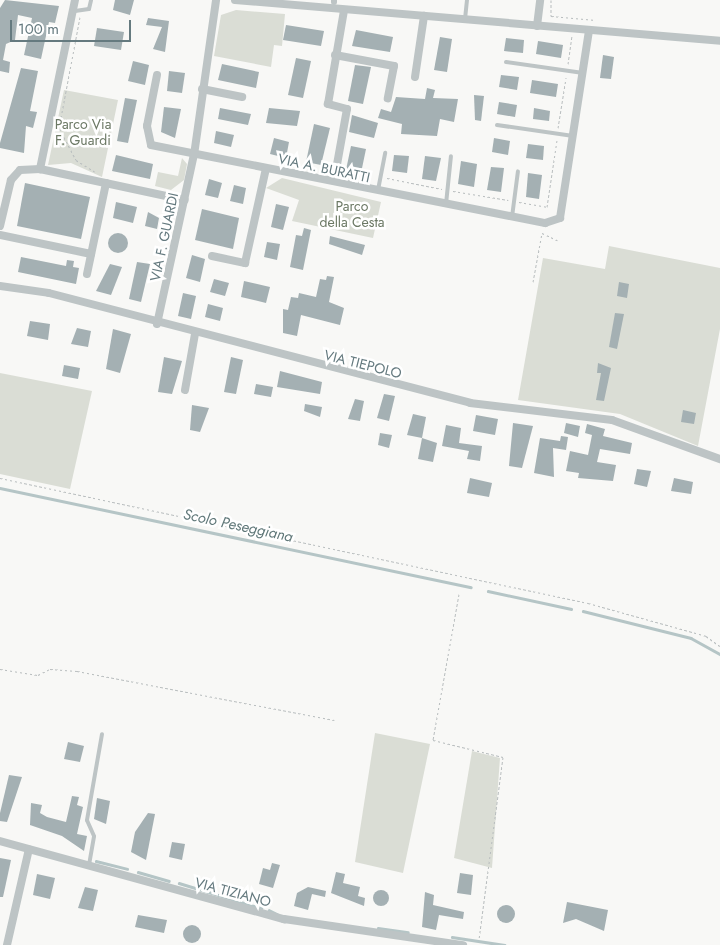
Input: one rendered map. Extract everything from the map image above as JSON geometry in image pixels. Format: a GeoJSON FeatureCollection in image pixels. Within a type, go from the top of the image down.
{"type":"FeatureCollection","features":[{"type":"Feature","properties":{"kind":"street"},"geometry":{"type":"LineString","coordinates":[[40,168],[79,10],[75,0]]}},
{"type":"Feature","properties":{"kind":"street","name":"VIA F. GUARDI"},"geometry":{"type":"LineString","coordinates":[[157,324],[194,156],[216,0]]}},
{"type":"Feature","properties":{"kind":"street"},"geometry":{"type":"LineString","coordinates":[[235,0],[720,41]]}},
{"type":"Feature","properties":{"kind":"street"},"geometry":{"type":"LineString","coordinates":[[537,26],[540,0]]}},
{"type":"Feature","properties":{"kind":"street"},"geometry":{"type":"LineString","coordinates":[[336,170],[347,109],[328,104],[344,10]]}},
{"type":"Feature","properties":{"kind":"street"},"geometry":{"type":"LineString","coordinates":[[415,77],[424,16]]}},
{"type":"Feature","properties":{"kind":"street","name":"VIA A. BURATTI"},"geometry":{"type":"LineString","coordinates":[[194,156],[266,168],[446,206],[546,223],[560,218],[589,30]]}},
{"type":"Feature","properties":{"kind":"street"},"geometry":{"type":"LineString","coordinates":[[335,55],[394,66],[388,98]]}},
{"type":"Feature","properties":{"kind":"street"},"geometry":{"type":"LineString","coordinates":[[157,75],[147,139],[151,145],[194,156]]}},
{"type":"Feature","properties":{"kind":"street"},"geometry":{"type":"LineString","coordinates":[[202,89],[242,97]]}},
{"type":"Feature","properties":{"kind":"street"},"geometry":{"type":"LineString","coordinates":[[0,226],[11,180],[20,170],[40,168],[104,180],[184,200]]}},
{"type":"Feature","properties":{"kind":"street","name":"VIA A. BURATTI"},"geometry":{"type":"LineString","coordinates":[[212,256],[245,264],[266,168]]}},
{"type":"Feature","properties":{"kind":"street"},"geometry":{"type":"LineString","coordinates":[[87,274],[104,180]]}},
{"type":"Feature","properties":{"kind":"street"},"geometry":{"type":"LineString","coordinates":[[0,235],[91,254]]}},
{"type":"Feature","properties":{"kind":"street","name":"VIA TIEPOLO"},"geometry":{"type":"LineString","coordinates":[[0,286],[49,293],[195,334],[470,403],[612,420],[720,459]]}},
{"type":"Feature","properties":{"kind":"street"},"geometry":{"type":"LineString","coordinates":[[185,390],[195,334]]}},
{"type":"Feature","properties":{"kind":"street","name":"VIA TIZIANO"},"geometry":{"type":"LineString","coordinates":[[0,841],[284,919],[463,945]]}},
{"type":"Feature","properties":{"kind":"street"},"geometry":{"type":"LineString","coordinates":[[7,945],[29,849]]}},
{"type":"Feature","properties":{"kind":"lane"},"geometry":{"type":"LineString","coordinates":[[79,10],[89,9],[91,0]]}},
{"type":"Feature","properties":{"kind":"lane"},"geometry":{"type":"LineString","coordinates":[[465,19],[467,0]]}},
{"type":"Feature","properties":{"kind":"lane"},"geometry":{"type":"LineString","coordinates":[[506,62],[583,73]]}},
{"type":"Feature","properties":{"kind":"lane"},"geometry":{"type":"LineString","coordinates":[[497,126],[573,136]]}},
{"type":"Feature","properties":{"kind":"lane","name":"VIA A. BURATTI"},"geometry":{"type":"LineString","coordinates":[[377,192],[385,153]]}},
{"type":"Feature","properties":{"kind":"lane"},"geometry":{"type":"LineString","coordinates":[[446,206],[452,156]]}},
{"type":"Feature","properties":{"kind":"lane"},"geometry":{"type":"LineString","coordinates":[[512,217],[518,171]]}},
{"type":"Feature","properties":{"kind":"lane"},"geometry":{"type":"LineString","coordinates":[[89,865],[94,836],[88,820],[102,734]]}},
{"type":"Feature","properties":{"kind":"path"},"geometry":{"type":"LineString","coordinates":[[552,0],[552,16]]}},
{"type":"Feature","properties":{"kind":"path"},"geometry":{"type":"LineString","coordinates":[[79,10],[59,128],[76,160],[104,180]]}},
{"type":"Feature","properties":{"kind":"path"},"geometry":{"type":"LineString","coordinates":[[542,15],[596,20]]}},
{"type":"Feature","properties":{"kind":"path"},"geometry":{"type":"LineString","coordinates":[[380,177],[547,207],[572,32]]}},
{"type":"Feature","properties":{"kind":"path"},"geometry":{"type":"LineString","coordinates":[[533,282],[542,233],[557,240]]}},
{"type":"Feature","properties":{"kind":"path"},"geometry":{"type":"LineString","coordinates":[[0,478],[588,604],[706,636],[720,646]]}},
{"type":"Feature","properties":{"kind":"path"},"geometry":{"type":"LineString","coordinates":[[459,594],[433,740],[503,757],[480,940]]}},
{"type":"Feature","properties":{"kind":"path"},"geometry":{"type":"LineString","coordinates":[[0,669],[38,675],[50,669],[76,671],[334,720]]}},
{"type":"Feature","properties":{"kind":"green space"},"geometry":{"type":"Polygon","coordinates":[[[236,10],[285,14],[282,46],[274,45],[271,67],[214,56],[221,15],[236,10]]]}},
{"type":"Feature","properties":{"kind":"green space","name":"Parco Via F. Guardi"},"geometry":{"type":"Polygon","coordinates":[[[64,90],[118,100],[102,177],[71,163],[48,165],[64,90]]]}},
{"type":"Feature","properties":{"kind":"green space"},"geometry":{"type":"Polygon","coordinates":[[[182,158],[187,164],[184,180],[171,190],[155,186],[158,172],[178,176],[182,158]]]}},
{"type":"Feature","properties":{"kind":"green space","name":"Parco della Cesta"},"geometry":{"type":"Polygon","coordinates":[[[282,178],[381,202],[373,238],[292,221],[299,200],[266,188],[282,178]]]}},
{"type":"Feature","properties":{"kind":"green space"},"geometry":{"type":"Polygon","coordinates":[[[609,246],[720,268],[720,329],[698,446],[620,414],[518,400],[543,258],[605,269],[609,246]]]}},
{"type":"Feature","properties":{"kind":"green space"},"geometry":{"type":"Polygon","coordinates":[[[0,373],[92,391],[70,489],[0,474],[0,373]]]}},
{"type":"Feature","properties":{"kind":"green space"},"geometry":{"type":"Polygon","coordinates":[[[375,733],[430,744],[403,873],[355,862],[375,733]]]}},
{"type":"Feature","properties":{"kind":"green space"},"geometry":{"type":"Polygon","coordinates":[[[472,751],[500,758],[492,868],[454,858],[472,751]]]}},
{"type":"Feature","properties":{"kind":"building"},"geometry":{"type":"Polygon","coordinates":[[[5,0],[59,6],[55,23],[49,22],[41,59],[24,55],[32,18],[18,15],[15,40],[6,44],[3,60],[10,62],[9,73],[0,71],[0,8],[5,0]]]}},
{"type":"Feature","properties":{"kind":"building"},"geometry":{"type":"Polygon","coordinates":[[[115,0],[134,0],[130,15],[113,10],[115,0]]]}},
{"type":"Feature","properties":{"kind":"building"},"geometry":{"type":"Polygon","coordinates":[[[148,18],[169,21],[165,52],[153,49],[162,27],[146,25],[148,18]]]}},
{"type":"Feature","properties":{"kind":"building"},"geometry":{"type":"Polygon","coordinates":[[[286,25],[324,31],[321,46],[283,40],[286,25]]]}},
{"type":"Feature","properties":{"kind":"building"},"geometry":{"type":"Polygon","coordinates":[[[97,28],[124,32],[121,50],[94,46],[97,28]]]}},
{"type":"Feature","properties":{"kind":"building"},"geometry":{"type":"Polygon","coordinates":[[[356,30],[393,37],[390,52],[352,46],[356,30]]]}},
{"type":"Feature","properties":{"kind":"building"},"geometry":{"type":"Polygon","coordinates":[[[440,37],[452,39],[447,72],[434,70],[440,37]]]}},
{"type":"Feature","properties":{"kind":"building"},"geometry":{"type":"Polygon","coordinates":[[[506,38],[524,40],[523,53],[504,51],[506,38]]]}},
{"type":"Feature","properties":{"kind":"building"},"geometry":{"type":"Polygon","coordinates":[[[538,41],[563,45],[561,58],[536,54],[538,41]]]}},
{"type":"Feature","properties":{"kind":"building"},"geometry":{"type":"Polygon","coordinates":[[[603,55],[614,57],[611,79],[600,78],[603,55]]]}},
{"type":"Feature","properties":{"kind":"building"},"geometry":{"type":"Polygon","coordinates":[[[296,58],[311,61],[303,98],[288,95],[296,58]]]}},
{"type":"Feature","properties":{"kind":"building"},"geometry":{"type":"Polygon","coordinates":[[[133,61],[149,65],[145,85],[128,81],[133,61]]]}},
{"type":"Feature","properties":{"kind":"building"},"geometry":{"type":"Polygon","coordinates":[[[222,64],[259,72],[256,88],[218,80],[222,64]]]}},
{"type":"Feature","properties":{"kind":"building"},"geometry":{"type":"Polygon","coordinates":[[[355,65],[371,67],[363,104],[348,101],[355,65]]]}},
{"type":"Feature","properties":{"kind":"building"},"geometry":{"type":"Polygon","coordinates":[[[21,68],[38,71],[30,111],[37,112],[33,128],[26,126],[24,153],[0,148],[21,68]]]}},
{"type":"Feature","properties":{"kind":"building"},"geometry":{"type":"Polygon","coordinates":[[[169,71],[185,73],[182,93],[167,91],[169,71]]]}},
{"type":"Feature","properties":{"kind":"building"},"geometry":{"type":"Polygon","coordinates":[[[501,75],[519,77],[517,90],[499,87],[501,75]]]}},
{"type":"Feature","properties":{"kind":"building"},"geometry":{"type":"Polygon","coordinates":[[[532,80],[558,84],[556,97],[530,93],[532,80]]]}},
{"type":"Feature","properties":{"kind":"building"},"geometry":{"type":"Polygon","coordinates":[[[427,88],[435,90],[433,98],[458,99],[454,122],[440,119],[437,136],[401,134],[402,124],[378,118],[381,109],[391,112],[396,97],[425,99],[427,88]]]}},
{"type":"Feature","properties":{"kind":"building"},"geometry":{"type":"Polygon","coordinates":[[[474,95],[484,96],[481,121],[475,120],[474,95]]]}},
{"type":"Feature","properties":{"kind":"building"},"geometry":{"type":"Polygon","coordinates":[[[125,98],[137,100],[128,143],[117,141],[125,98]]]}},
{"type":"Feature","properties":{"kind":"building"},"geometry":{"type":"Polygon","coordinates":[[[499,102],[517,105],[515,117],[497,114],[499,102]]]}},
{"type":"Feature","properties":{"kind":"building"},"geometry":{"type":"Polygon","coordinates":[[[164,107],[181,109],[175,138],[161,132],[164,107]]]}},
{"type":"Feature","properties":{"kind":"building"},"geometry":{"type":"Polygon","coordinates":[[[220,108],[251,114],[248,125],[218,119],[220,108]]]}},
{"type":"Feature","properties":{"kind":"building"},"geometry":{"type":"Polygon","coordinates":[[[269,108],[300,111],[297,126],[266,123],[269,108]]]}},
{"type":"Feature","properties":{"kind":"building"},"geometry":{"type":"Polygon","coordinates":[[[534,108],[550,111],[549,121],[533,119],[534,108]]]}},
{"type":"Feature","properties":{"kind":"building"},"geometry":{"type":"Polygon","coordinates":[[[352,115],[378,123],[374,138],[349,132],[352,115]]]}},
{"type":"Feature","properties":{"kind":"building"},"geometry":{"type":"Polygon","coordinates":[[[314,124],[330,128],[321,165],[306,162],[314,124]]]}},
{"type":"Feature","properties":{"kind":"building"},"geometry":{"type":"Polygon","coordinates":[[[216,131],[234,135],[231,147],[214,143],[216,131]]]}},
{"type":"Feature","properties":{"kind":"building"},"geometry":{"type":"Polygon","coordinates":[[[274,138],[289,142],[286,158],[270,154],[274,138]]]}},
{"type":"Feature","properties":{"kind":"building"},"geometry":{"type":"Polygon","coordinates":[[[494,138],[510,141],[508,155],[492,152],[494,138]]]}},
{"type":"Feature","properties":{"kind":"building"},"geometry":{"type":"Polygon","coordinates":[[[528,144],[544,146],[543,160],[526,158],[528,144]]]}},
{"type":"Feature","properties":{"kind":"building"},"geometry":{"type":"Polygon","coordinates":[[[351,146],[366,149],[361,173],[346,170],[351,146]]]}},
{"type":"Feature","properties":{"kind":"building"},"geometry":{"type":"Polygon","coordinates":[[[116,155],[153,164],[150,179],[112,171],[116,155]]]}},
{"type":"Feature","properties":{"kind":"building"},"geometry":{"type":"Polygon","coordinates":[[[394,155],[409,156],[407,173],[392,171],[394,155]]]}},
{"type":"Feature","properties":{"kind":"building"},"geometry":{"type":"Polygon","coordinates":[[[425,156],[441,158],[436,181],[422,179],[425,156]]]}},
{"type":"Feature","properties":{"kind":"building"},"geometry":{"type":"Polygon","coordinates":[[[461,161],[477,164],[474,187],[458,184],[461,161]]]}},
{"type":"Feature","properties":{"kind":"building"},"geometry":{"type":"Polygon","coordinates":[[[491,167],[504,168],[501,192],[487,190],[491,167]]]}},
{"type":"Feature","properties":{"kind":"building"},"geometry":{"type":"Polygon","coordinates":[[[528,173],[542,175],[539,199],[526,197],[528,173]]]}},
{"type":"Feature","properties":{"kind":"building"},"geometry":{"type":"Polygon","coordinates":[[[209,179],[222,183],[218,198],[205,195],[209,179]]]}},
{"type":"Feature","properties":{"kind":"building"},"geometry":{"type":"Polygon","coordinates":[[[25,183],[90,197],[81,239],[17,226],[25,183]]]}},
{"type":"Feature","properties":{"kind":"building"},"geometry":{"type":"Polygon","coordinates":[[[234,185],[246,188],[243,204],[230,201],[234,185]]]}},
{"type":"Feature","properties":{"kind":"building"},"geometry":{"type":"Polygon","coordinates":[[[116,202],[137,207],[133,223],[113,218],[116,202]]]}},
{"type":"Feature","properties":{"kind":"building"},"geometry":{"type":"Polygon","coordinates":[[[276,204],[289,207],[283,230],[271,227],[276,204]]]}},
{"type":"Feature","properties":{"kind":"building"},"geometry":{"type":"Polygon","coordinates":[[[202,209],[239,218],[233,249],[195,240],[202,209]]]}},
{"type":"Feature","properties":{"kind":"building"},"geometry":{"type":"Polygon","coordinates":[[[148,212],[159,218],[157,229],[145,226],[148,212]]]}},
{"type":"Feature","properties":{"kind":"building"},"geometry":{"type":"Polygon","coordinates":[[[304,228],[311,230],[303,270],[290,267],[296,235],[302,236],[304,228]]]}},
{"type":"Feature","properties":{"kind":"building"},"geometry":{"type":"Polygon","coordinates":[[[118,233],[125,236],[128,243],[125,250],[118,253],[111,250],[108,243],[111,236],[118,233]]]}},
{"type":"Feature","properties":{"kind":"building"},"geometry":{"type":"Polygon","coordinates":[[[330,236],[365,245],[362,255],[329,244],[330,236]]]}},
{"type":"Feature","properties":{"kind":"building"},"geometry":{"type":"Polygon","coordinates":[[[267,242],[280,244],[277,260],[264,257],[267,242]]]}},
{"type":"Feature","properties":{"kind":"building"},"geometry":{"type":"Polygon","coordinates":[[[192,255],[205,259],[200,282],[186,278],[192,255]]]}},
{"type":"Feature","properties":{"kind":"building"},"geometry":{"type":"Polygon","coordinates":[[[21,257],[66,266],[67,260],[74,261],[73,267],[79,268],[76,284],[18,272],[21,257]]]}},
{"type":"Feature","properties":{"kind":"building"},"geometry":{"type":"Polygon","coordinates":[[[137,262],[150,264],[141,302],[129,299],[137,262]]]}},
{"type":"Feature","properties":{"kind":"building"},"geometry":{"type":"Polygon","coordinates":[[[110,264],[122,267],[111,295],[96,291],[110,264]]]}},
{"type":"Feature","properties":{"kind":"building"},"geometry":{"type":"Polygon","coordinates":[[[327,276],[334,277],[329,302],[344,308],[340,325],[301,315],[297,336],[283,333],[283,309],[288,310],[291,297],[298,298],[299,293],[316,297],[320,279],[326,280],[327,276]]]}},
{"type":"Feature","properties":{"kind":"building"},"geometry":{"type":"Polygon","coordinates":[[[214,279],[229,283],[225,296],[210,292],[214,279]]]}},
{"type":"Feature","properties":{"kind":"building"},"geometry":{"type":"Polygon","coordinates":[[[244,281],[270,287],[266,303],[241,297],[244,281]]]}},
{"type":"Feature","properties":{"kind":"building"},"geometry":{"type":"Polygon","coordinates":[[[619,282],[629,284],[627,298],[617,296],[619,282]]]}},
{"type":"Feature","properties":{"kind":"building"},"geometry":{"type":"Polygon","coordinates":[[[183,293],[196,296],[191,319],[178,316],[183,293]]]}},
{"type":"Feature","properties":{"kind":"building"},"geometry":{"type":"Polygon","coordinates":[[[208,304],[223,308],[220,321],[205,317],[208,304]]]}},
{"type":"Feature","properties":{"kind":"building"},"geometry":{"type":"Polygon","coordinates":[[[615,313],[624,314],[617,349],[609,347],[615,313]]]}},
{"type":"Feature","properties":{"kind":"building"},"geometry":{"type":"Polygon","coordinates":[[[30,321],[50,324],[48,340],[27,336],[30,321]]]}},
{"type":"Feature","properties":{"kind":"building"},"geometry":{"type":"Polygon","coordinates":[[[77,328],[91,331],[88,347],[71,344],[77,328]]]}},
{"type":"Feature","properties":{"kind":"building"},"geometry":{"type":"Polygon","coordinates":[[[113,329],[131,334],[120,373],[106,369],[113,329]]]}},
{"type":"Feature","properties":{"kind":"building"},"geometry":{"type":"Polygon","coordinates":[[[164,357],[182,361],[172,394],[158,392],[164,357]]]}},
{"type":"Feature","properties":{"kind":"building"},"geometry":{"type":"Polygon","coordinates":[[[231,357],[243,360],[236,394],[224,392],[231,357]]]}},
{"type":"Feature","properties":{"kind":"building"},"geometry":{"type":"Polygon","coordinates":[[[598,363],[611,368],[604,401],[596,400],[601,373],[597,373],[598,363]]]}},
{"type":"Feature","properties":{"kind":"building"},"geometry":{"type":"Polygon","coordinates":[[[64,365],[80,368],[78,379],[62,376],[64,365]]]}},
{"type":"Feature","properties":{"kind":"building"},"geometry":{"type":"Polygon","coordinates":[[[280,371],[322,382],[320,394],[277,387],[280,371]]]}},
{"type":"Feature","properties":{"kind":"building"},"geometry":{"type":"Polygon","coordinates":[[[256,384],[273,387],[271,397],[254,394],[256,384]]]}},
{"type":"Feature","properties":{"kind":"building"},"geometry":{"type":"Polygon","coordinates":[[[384,394],[395,396],[389,421],[377,418],[384,394]]]}},
{"type":"Feature","properties":{"kind":"building"},"geometry":{"type":"Polygon","coordinates":[[[355,399],[364,401],[360,421],[348,419],[355,399]]]}},
{"type":"Feature","properties":{"kind":"building"},"geometry":{"type":"Polygon","coordinates":[[[305,404],[322,407],[320,417],[304,411],[305,404]]]}},
{"type":"Feature","properties":{"kind":"building"},"geometry":{"type":"Polygon","coordinates":[[[192,405],[209,408],[200,432],[190,430],[192,405]]]}},
{"type":"Feature","properties":{"kind":"building"},"geometry":{"type":"Polygon","coordinates":[[[683,410],[696,413],[694,424],[681,422],[683,410]]]}},
{"type":"Feature","properties":{"kind":"building"},"geometry":{"type":"Polygon","coordinates":[[[413,414],[426,417],[422,438],[407,435],[413,414]]]}},
{"type":"Feature","properties":{"kind":"building"},"geometry":{"type":"Polygon","coordinates":[[[476,415],[498,419],[495,435],[473,431],[476,415]]]}},
{"type":"Feature","properties":{"kind":"building"},"geometry":{"type":"Polygon","coordinates":[[[513,423],[533,426],[522,468],[509,466],[513,423]]]}},
{"type":"Feature","properties":{"kind":"building"},"geometry":{"type":"Polygon","coordinates":[[[566,423],[580,426],[578,437],[564,433],[566,423]]]}},
{"type":"Feature","properties":{"kind":"building"},"geometry":{"type":"Polygon","coordinates":[[[587,424],[605,429],[603,436],[632,443],[630,454],[600,449],[597,462],[616,465],[613,481],[578,478],[579,473],[566,471],[570,451],[588,455],[592,435],[585,433],[587,424]]]}},
{"type":"Feature","properties":{"kind":"building"},"geometry":{"type":"Polygon","coordinates":[[[446,425],[461,428],[459,443],[482,446],[480,461],[467,459],[469,451],[442,446],[446,425]]]}},
{"type":"Feature","properties":{"kind":"building"},"geometry":{"type":"Polygon","coordinates":[[[380,433],[392,435],[389,448],[378,445],[380,433]]]}},
{"type":"Feature","properties":{"kind":"building"},"geometry":{"type":"Polygon","coordinates":[[[561,436],[568,437],[566,450],[553,448],[554,477],[534,473],[540,438],[560,441],[561,436]]]}},
{"type":"Feature","properties":{"kind":"building"},"geometry":{"type":"Polygon","coordinates":[[[422,438],[437,443],[433,462],[418,459],[422,438]]]}},
{"type":"Feature","properties":{"kind":"building"},"geometry":{"type":"Polygon","coordinates":[[[637,469],[651,471],[647,487],[634,484],[637,469]]]}},
{"type":"Feature","properties":{"kind":"building"},"geometry":{"type":"Polygon","coordinates":[[[470,478],[492,483],[489,497],[467,493],[470,478]]]}},
{"type":"Feature","properties":{"kind":"building"},"geometry":{"type":"Polygon","coordinates":[[[674,478],[693,482],[691,494],[671,491],[674,478]]]}},
{"type":"Feature","properties":{"kind":"building"},"geometry":{"type":"Polygon","coordinates":[[[68,742],[84,746],[80,762],[64,759],[68,742]]]}},
{"type":"Feature","properties":{"kind":"building"},"geometry":{"type":"Polygon","coordinates":[[[9,775],[22,777],[7,822],[0,821],[0,813],[9,775]]]}},
{"type":"Feature","properties":{"kind":"building"},"geometry":{"type":"Polygon","coordinates":[[[72,796],[79,797],[77,805],[83,807],[77,834],[87,836],[84,851],[62,836],[30,825],[31,803],[42,805],[40,813],[47,817],[66,822],[72,796]]]}},
{"type":"Feature","properties":{"kind":"building"},"geometry":{"type":"Polygon","coordinates":[[[97,798],[110,801],[106,824],[94,819],[97,798]]]}},
{"type":"Feature","properties":{"kind":"building"},"geometry":{"type":"Polygon","coordinates":[[[148,813],[155,814],[146,860],[131,852],[135,832],[148,813]]]}},
{"type":"Feature","properties":{"kind":"building"},"geometry":{"type":"Polygon","coordinates":[[[172,842],[185,844],[182,860],[169,857],[172,842]]]}},
{"type":"Feature","properties":{"kind":"building"},"geometry":{"type":"Polygon","coordinates":[[[0,858],[11,860],[3,897],[0,897],[0,858]]]}},
{"type":"Feature","properties":{"kind":"building"},"geometry":{"type":"Polygon","coordinates":[[[272,863],[280,865],[273,888],[259,884],[263,868],[270,870],[272,863]]]}},
{"type":"Feature","properties":{"kind":"building"},"geometry":{"type":"Polygon","coordinates":[[[336,872],[345,874],[343,883],[360,887],[358,896],[365,898],[364,906],[331,893],[336,872]]]}},
{"type":"Feature","properties":{"kind":"building"},"geometry":{"type":"Polygon","coordinates":[[[460,873],[473,875],[471,895],[457,893],[460,873]]]}},
{"type":"Feature","properties":{"kind":"building"},"geometry":{"type":"Polygon","coordinates":[[[37,874],[55,878],[50,899],[33,895],[37,874]]]}},
{"type":"Feature","properties":{"kind":"building"},"geometry":{"type":"Polygon","coordinates":[[[85,887],[98,890],[93,911],[78,908],[85,887]]]}},
{"type":"Feature","properties":{"kind":"building"},"geometry":{"type":"Polygon","coordinates":[[[308,887],[326,891],[325,897],[312,894],[308,910],[294,906],[297,893],[308,887]]]}},
{"type":"Feature","properties":{"kind":"building"},"geometry":{"type":"Polygon","coordinates":[[[378,890],[384,890],[389,895],[387,904],[378,906],[373,901],[373,895],[378,890]]]}},
{"type":"Feature","properties":{"kind":"building"},"geometry":{"type":"Polygon","coordinates":[[[425,892],[434,895],[433,905],[464,912],[463,919],[439,915],[436,930],[422,927],[425,892]]]}},
{"type":"Feature","properties":{"kind":"building"},"geometry":{"type":"Polygon","coordinates":[[[567,902],[608,910],[604,931],[576,919],[563,923],[567,902]]]}},
{"type":"Feature","properties":{"kind":"building"},"geometry":{"type":"Polygon","coordinates":[[[502,905],[510,905],[515,910],[513,921],[502,923],[497,918],[497,910],[502,905]]]}},
{"type":"Feature","properties":{"kind":"building"},"geometry":{"type":"Polygon","coordinates":[[[138,915],[167,920],[164,933],[135,927],[138,915]]]}},
{"type":"Feature","properties":{"kind":"building"},"geometry":{"type":"Polygon","coordinates":[[[192,925],[198,928],[201,934],[198,940],[192,943],[186,940],[183,934],[186,928],[192,925]]]}},
{"type":"Feature","properties":{"kind":"waterway","name":"Scolo Peseggiana"},"geometry":{"type":"LineString","coordinates":[[0,488],[471,587]]}},
{"type":"Feature","properties":{"kind":"waterway","name":"Scolo Peseggiana"},"geometry":{"type":"LineString","coordinates":[[488,591],[571,609]]}},
{"type":"Feature","properties":{"kind":"waterway","name":"Scolo Peseggiana"},"geometry":{"type":"LineString","coordinates":[[583,611],[691,638],[720,654]]}},
{"type":"Feature","properties":{"kind":"waterway"},"geometry":{"type":"LineString","coordinates":[[96,861],[127,869]]}},
{"type":"Feature","properties":{"kind":"waterway"},"geometry":{"type":"LineString","coordinates":[[138,872],[169,881]]}},
{"type":"Feature","properties":{"kind":"waterway"},"geometry":{"type":"LineString","coordinates":[[179,883],[261,908]]}},
{"type":"Feature","properties":{"kind":"waterway"},"geometry":{"type":"LineString","coordinates":[[269,910],[277,914]]}},
{"type":"Feature","properties":{"kind":"waterway"},"geometry":{"type":"LineString","coordinates":[[378,928],[408,932]]}},
{"type":"Feature","properties":{"kind":"waterway"},"geometry":{"type":"LineString","coordinates":[[452,937],[504,945]]}}]}
